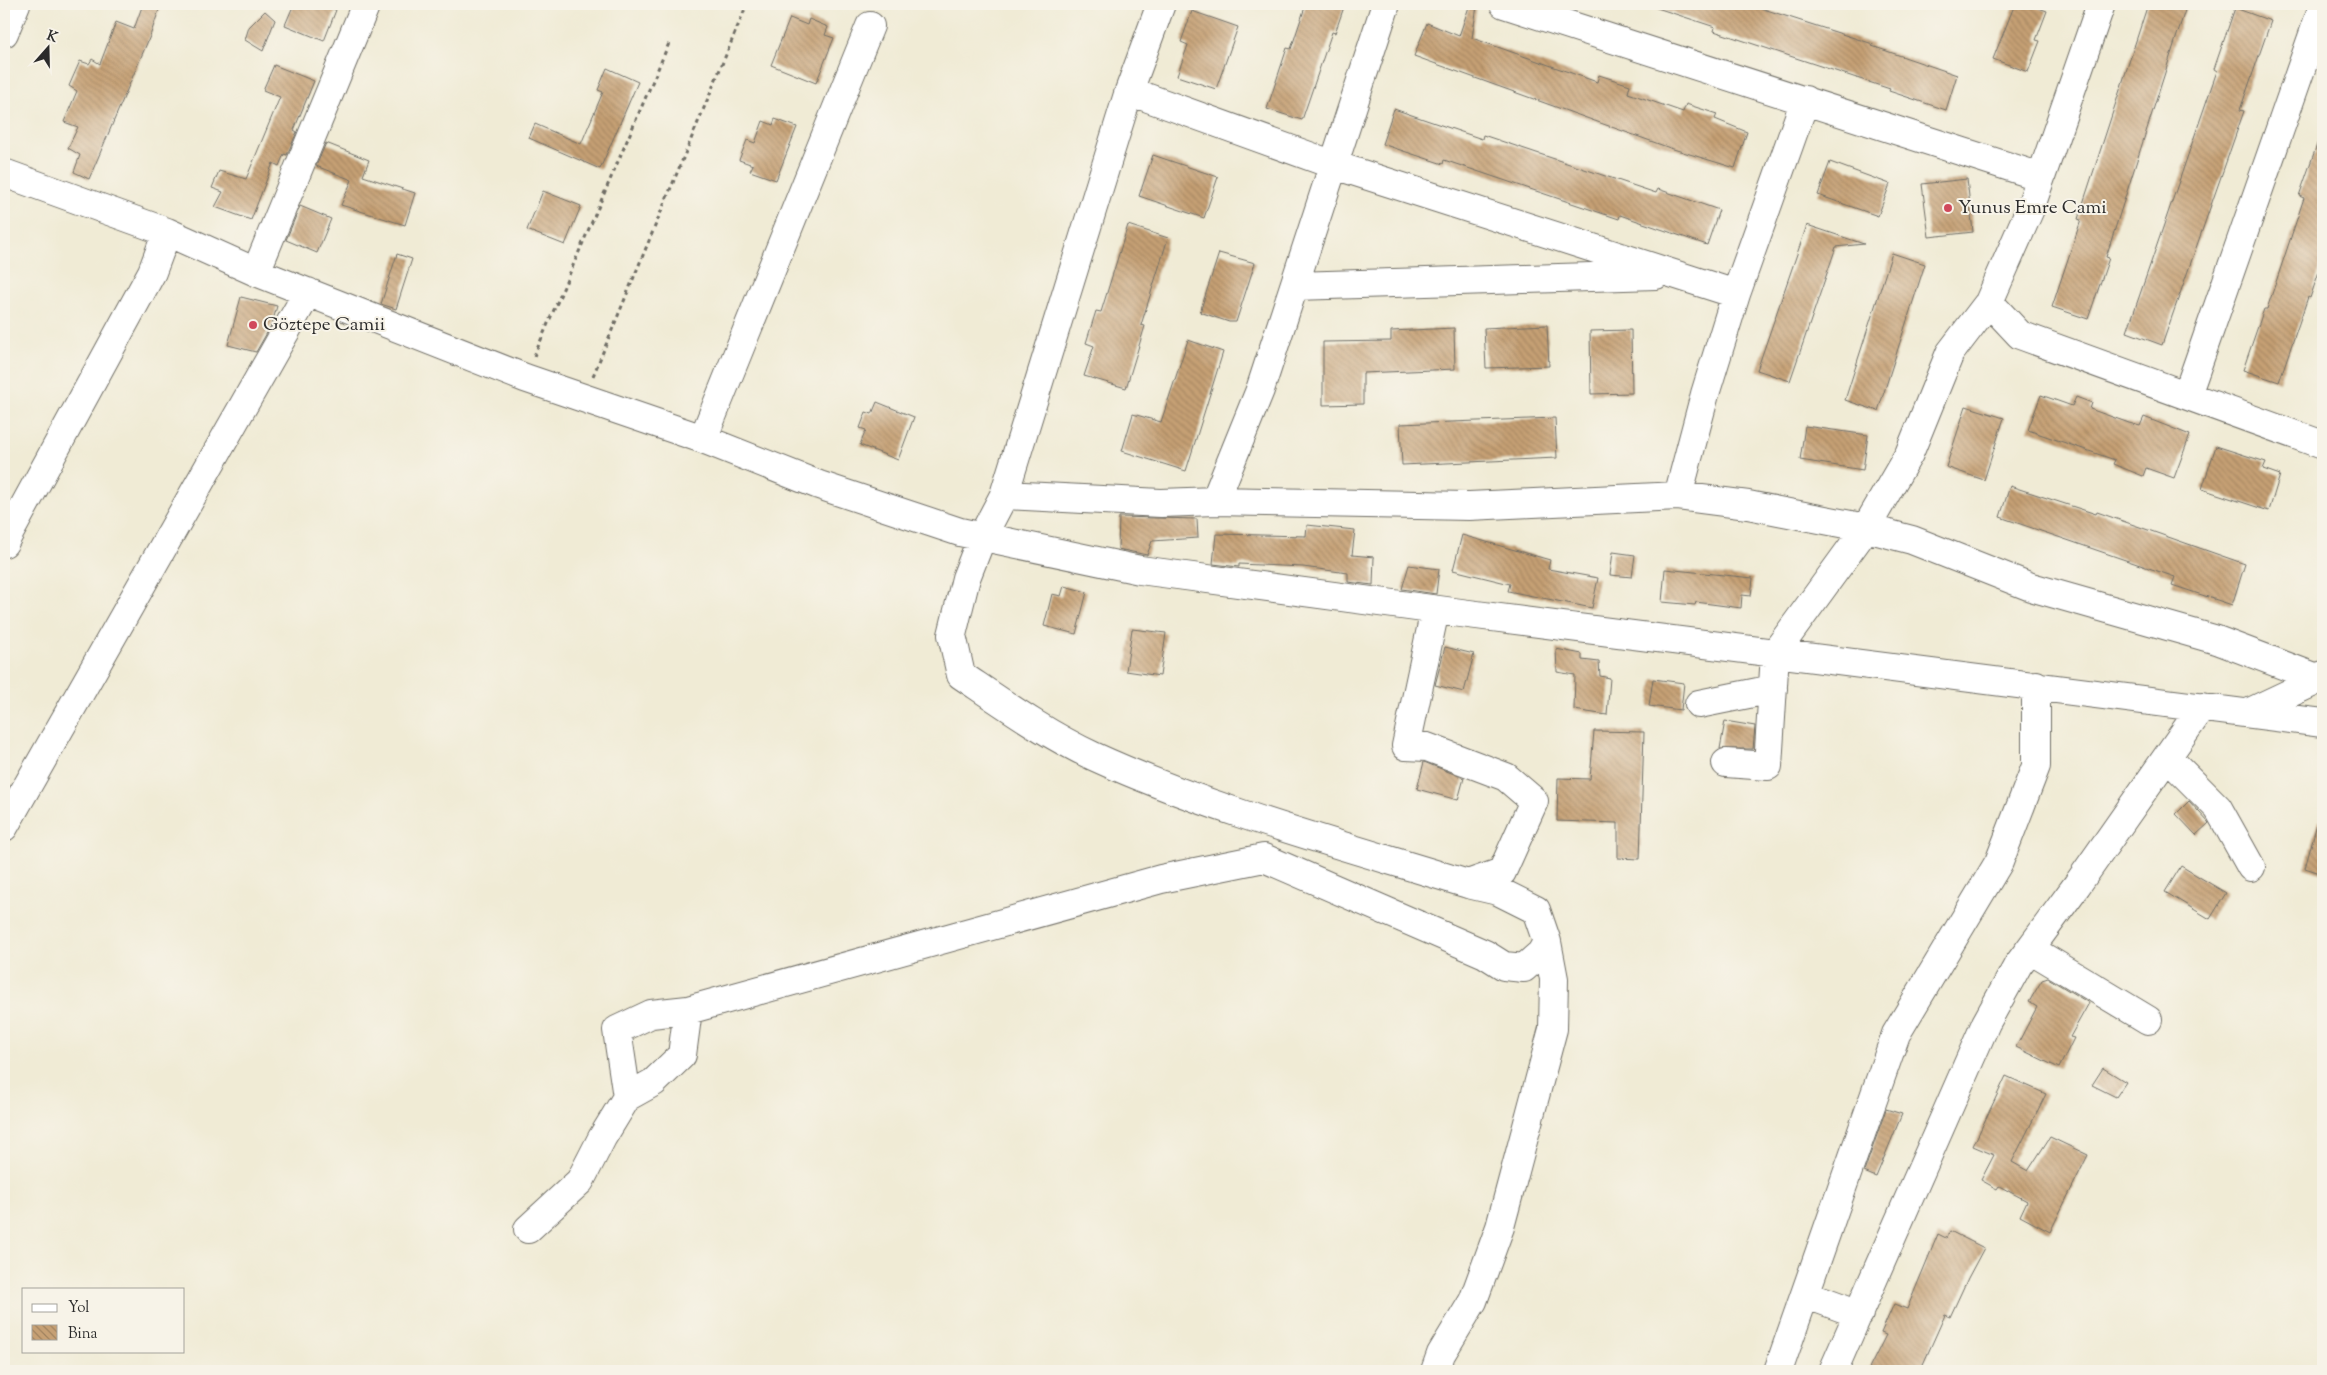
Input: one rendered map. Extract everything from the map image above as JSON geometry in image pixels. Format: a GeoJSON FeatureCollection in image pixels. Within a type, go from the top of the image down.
{"type":"FeatureCollection","features":[{"type":"Feature","properties":{"kind":"street"},"geometry":{"type":"LineString","coordinates":[[4,33],[16,4]]}},
{"type":"Feature","properties":{"kind":"street"},"geometry":{"type":"LineString","coordinates":[[256,272],[366,4]]}},
{"type":"Feature","properties":{"kind":"street"},"geometry":{"type":"LineString","coordinates":[[1161,4],[1128,91],[1004,495],[982,537],[966,578],[952,635],[961,675],[1020,716],[1110,763],[1208,803],[1468,884],[1498,891],[1536,910],[1547,942],[1554,979],[1553,1029],[1500,1226],[1473,1301],[1441,1354],[1435,1371]]}},
{"type":"Feature","properties":{"kind":"street"},"geometry":{"type":"LineString","coordinates":[[1215,501],[1260,390],[1386,4]]}},
{"type":"Feature","properties":{"kind":"street"},"geometry":{"type":"LineString","coordinates":[[1504,4],[2042,177]]}},
{"type":"Feature","properties":{"kind":"street"},"geometry":{"type":"LineString","coordinates":[[1726,763],[1768,766],[1775,653],[1866,528],[1908,454],[1950,353],[1989,302],[2030,209],[2101,4]]}},
{"type":"Feature","properties":{"kind":"street"},"geometry":{"type":"LineString","coordinates":[[2187,395],[2323,6]]}},
{"type":"Feature","properties":{"kind":"street"},"geometry":{"type":"LineString","coordinates":[[703,439],[870,26]]}},
{"type":"Feature","properties":{"kind":"street"},"geometry":{"type":"LineString","coordinates":[[1128,91],[1334,164],[1736,294]]}},
{"type":"Feature","properties":{"kind":"street"},"geometry":{"type":"LineString","coordinates":[[1678,496],[1705,394],[1736,294],[1805,100]]}},
{"type":"Feature","properties":{"kind":"street"},"geometry":{"type":"LineString","coordinates":[[4,173],[167,232],[256,272],[525,378],[703,439],[819,485],[960,532],[1140,570],[1435,610],[2323,723]]}},
{"type":"Feature","properties":{"kind":"street"},"geometry":{"type":"LineString","coordinates":[[4,543],[152,272],[167,232]]}},
{"type":"Feature","properties":{"kind":"street"},"geometry":{"type":"LineString","coordinates":[[1295,286],[1676,274]]}},
{"type":"Feature","properties":{"kind":"street"},"geometry":{"type":"LineString","coordinates":[[4,827],[308,292]]}},
{"type":"Feature","properties":{"kind":"street"},"geometry":{"type":"LineString","coordinates":[[1989,302],[2020,334],[2323,445]]}},
{"type":"Feature","properties":{"kind":"street"},"geometry":{"type":"LineString","coordinates":[[1004,495],[1160,503],[1215,501],[1469,506],[1647,495],[1678,496],[1748,505],[1866,528],[1912,540],[2031,587],[2217,640],[2322,677]]}},
{"type":"Feature","properties":{"kind":"street"},"geometry":{"type":"LineString","coordinates":[[1435,610],[1406,746],[1427,747],[1506,777],[1534,801],[1502,872],[1468,884]]}},
{"type":"Feature","properties":{"kind":"street"},"geometry":{"type":"LineString","coordinates":[[2248,713],[2322,677]]}},
{"type":"Feature","properties":{"kind":"street"},"geometry":{"type":"LineString","coordinates":[[1778,1371],[1896,1034],[1999,862],[2036,766],[2036,685]]}},
{"type":"Feature","properties":{"kind":"street"},"geometry":{"type":"LineString","coordinates":[[1699,704],[1773,690]]}},
{"type":"Feature","properties":{"kind":"street"},"geometry":{"type":"LineString","coordinates":[[1833,1371],[1986,1023],[2018,965],[2078,885],[2202,707]]}},
{"type":"Feature","properties":{"kind":"street"},"geometry":{"type":"LineString","coordinates":[[2167,757],[2218,808],[2251,867]]}},
{"type":"Feature","properties":{"kind":"street"},"geometry":{"type":"LineString","coordinates":[[627,1097],[617,1030],[651,1014],[688,1010],[1162,878],[1264,858],[1485,954],[1504,966],[1524,968],[1541,953],[1547,942]]}},
{"type":"Feature","properties":{"kind":"street"},"geometry":{"type":"LineString","coordinates":[[2030,949],[2148,1020]]}},
{"type":"Feature","properties":{"kind":"street"},"geometry":{"type":"LineString","coordinates":[[528,1228],[580,1182],[602,1138],[627,1097],[654,1082],[682,1055],[688,1010]]}},
{"type":"Feature","properties":{"kind":"street"},"geometry":{"type":"LineString","coordinates":[[1805,1294],[1859,1314]]}},
{"type":"Feature","properties":{"kind":"path"},"geometry":{"type":"LineString","coordinates":[[584,398],[747,4]]}},
{"type":"Feature","properties":{"kind":"path"},"geometry":{"type":"LineString","coordinates":[[525,378],[670,41]]}},
{"type":"Feature","properties":{"kind":"building"},"geometry":{"type":"Polygon","coordinates":[[[143,4],[161,4],[150,36],[89,179],[74,172],[80,155],[68,148],[78,127],[64,122],[77,91],[69,86],[80,61],[89,64],[92,59],[100,64],[116,22],[134,29],[143,4]]]}},
{"type":"Feature","properties":{"kind":"building"},"geometry":{"type":"Polygon","coordinates":[[[294,4],[321,4],[336,10],[324,41],[285,25],[294,4]]]}},
{"type":"Feature","properties":{"kind":"building"},"geometry":{"type":"Polygon","coordinates":[[[1306,4],[1345,4],[1335,33],[1332,32],[1302,120],[1267,109],[1287,48],[1291,49],[1306,4]]]}},
{"type":"Feature","properties":{"kind":"building"},"geometry":{"type":"Polygon","coordinates":[[[1470,4],[1477,6],[1472,38],[1597,82],[1599,75],[1630,85],[1628,93],[1683,112],[1686,104],[1717,114],[1715,119],[1747,132],[1735,168],[1670,148],[1414,56],[1427,23],[1459,36],[1470,4]]]}},
{"type":"Feature","properties":{"kind":"building"},"geometry":{"type":"Polygon","coordinates":[[[1655,4],[1748,4],[1873,44],[1872,46],[1957,75],[1946,110],[1889,91],[1890,89],[1714,31],[1715,27],[1654,7],[1655,4]]]}},
{"type":"Feature","properties":{"kind":"building"},"geometry":{"type":"Polygon","coordinates":[[[2015,4],[2028,4],[2047,11],[2036,40],[2040,41],[2028,72],[1993,59],[2015,4]]]}},
{"type":"Feature","properties":{"kind":"building"},"geometry":{"type":"Polygon","coordinates":[[[2148,4],[2187,4],[2106,257],[2109,258],[2088,319],[2052,307],[2081,220],[2078,219],[2148,4]]]}},
{"type":"Feature","properties":{"kind":"building"},"geometry":{"type":"Polygon","coordinates":[[[2235,8],[2271,21],[2240,110],[2244,111],[2162,345],[2127,332],[2217,71],[2214,69],[2235,8]]]}},
{"type":"Feature","properties":{"kind":"building"},"geometry":{"type":"Polygon","coordinates":[[[265,11],[275,20],[263,51],[245,40],[249,27],[265,11]]]}},
{"type":"Feature","properties":{"kind":"building"},"geometry":{"type":"Polygon","coordinates":[[[1192,11],[1238,27],[1216,89],[1177,76],[1188,45],[1181,42],[1192,11]]]}},
{"type":"Feature","properties":{"kind":"building"},"geometry":{"type":"Polygon","coordinates":[[[790,18],[807,25],[809,19],[828,27],[825,35],[834,38],[816,83],[771,65],[790,18]]]}},
{"type":"Feature","properties":{"kind":"building"},"geometry":{"type":"Polygon","coordinates":[[[274,65],[314,81],[294,130],[297,132],[287,155],[284,154],[279,166],[273,163],[251,220],[215,207],[223,192],[212,188],[219,171],[246,179],[280,97],[263,90],[274,65]]]}},
{"type":"Feature","properties":{"kind":"building"},"geometry":{"type":"Polygon","coordinates":[[[607,68],[638,82],[600,169],[529,138],[535,124],[581,144],[603,92],[598,90],[607,68]]]}},
{"type":"Feature","properties":{"kind":"building"},"geometry":{"type":"Polygon","coordinates":[[[1394,109],[1482,139],[1483,135],[1656,193],[1658,189],[1719,210],[1707,245],[1620,215],[1619,219],[1444,160],[1443,164],[1382,144],[1394,109]]]}},
{"type":"Feature","properties":{"kind":"building"},"geometry":{"type":"Polygon","coordinates":[[[775,119],[797,127],[776,180],[750,171],[753,165],[739,160],[747,140],[755,143],[763,121],[773,125],[775,119]]]}},
{"type":"Feature","properties":{"kind":"building"},"geometry":{"type":"Polygon","coordinates":[[[2321,133],[2323,134],[2323,260],[2310,298],[2308,297],[2279,382],[2243,370],[2264,309],[2267,309],[2304,198],[2299,196],[2321,133]]]}},
{"type":"Feature","properties":{"kind":"building"},"geometry":{"type":"Polygon","coordinates":[[[326,143],[369,160],[363,176],[415,193],[405,225],[341,205],[352,180],[316,166],[326,143]]]}},
{"type":"Feature","properties":{"kind":"building"},"geometry":{"type":"Polygon","coordinates":[[[1153,155],[1218,177],[1204,218],[1139,196],[1153,155]]]}},
{"type":"Feature","properties":{"kind":"building"},"geometry":{"type":"Polygon","coordinates":[[[1830,162],[1890,184],[1878,216],[1818,195],[1830,162]]]}},
{"type":"Feature","properties":{"kind":"building","name":"Yunus Emre Cami"},"geometry":{"type":"Polygon","coordinates":[[[1967,179],[1973,232],[1929,237],[1922,184],[1967,179]]]}},
{"type":"Feature","properties":{"kind":"building"},"geometry":{"type":"Polygon","coordinates":[[[543,191],[581,206],[565,245],[527,230],[543,191]]]}},
{"type":"Feature","properties":{"kind":"building"},"geometry":{"type":"Polygon","coordinates":[[[300,206],[331,219],[317,253],[286,240],[300,206]]]}},
{"type":"Feature","properties":{"kind":"building"},"geometry":{"type":"Polygon","coordinates":[[[1128,225],[1168,238],[1141,325],[1145,326],[1126,388],[1084,376],[1094,346],[1086,343],[1096,311],[1101,312],[1128,225]]]}},
{"type":"Feature","properties":{"kind":"building"},"geometry":{"type":"Polygon","coordinates":[[[1807,225],[1864,244],[1836,247],[1790,381],[1757,370],[1807,225]]]}},
{"type":"Feature","properties":{"kind":"building"},"geometry":{"type":"Polygon","coordinates":[[[1219,253],[1255,263],[1236,322],[1229,322],[1200,312],[1219,253]]]}},
{"type":"Feature","properties":{"kind":"building"},"geometry":{"type":"Polygon","coordinates":[[[1892,253],[1925,264],[1878,411],[1845,400],[1892,253]]]}},
{"type":"Feature","properties":{"kind":"building"},"geometry":{"type":"Polygon","coordinates":[[[397,254],[412,259],[396,309],[381,304],[397,254]]]}},
{"type":"Feature","properties":{"kind":"building","name":"Göztepe Camii"},"geometry":{"type":"Polygon","coordinates":[[[241,297],[277,306],[272,324],[256,352],[228,345],[241,297]]]}},
{"type":"Feature","properties":{"kind":"building"},"geometry":{"type":"Polygon","coordinates":[[[1547,325],[1549,366],[1486,368],[1484,328],[1547,325]]]}},
{"type":"Feature","properties":{"kind":"building"},"geometry":{"type":"Polygon","coordinates":[[[1454,328],[1455,369],[1363,373],[1363,404],[1323,405],[1323,342],[1391,341],[1391,331],[1454,328]]]}},
{"type":"Feature","properties":{"kind":"building"},"geometry":{"type":"Polygon","coordinates":[[[1631,330],[1632,393],[1591,394],[1590,331],[1631,330]]]}},
{"type":"Feature","properties":{"kind":"building"},"geometry":{"type":"Polygon","coordinates":[[[1188,340],[1223,352],[1186,471],[1122,451],[1133,414],[1161,422],[1188,340]]]}},
{"type":"Feature","properties":{"kind":"building"},"geometry":{"type":"Polygon","coordinates":[[[2041,395],[2072,406],[2076,397],[2092,403],[2090,409],[2129,423],[2140,426],[2144,417],[2190,435],[2174,478],[2146,468],[2143,476],[2113,464],[2115,460],[2028,430],[2041,395]]]}},
{"type":"Feature","properties":{"kind":"building"},"geometry":{"type":"Polygon","coordinates":[[[877,402],[914,417],[898,460],[860,445],[866,430],[860,428],[866,412],[872,414],[877,402]]]}},
{"type":"Feature","properties":{"kind":"building"},"geometry":{"type":"Polygon","coordinates":[[[1966,406],[2004,418],[1984,480],[1946,467],[1966,406]]]}},
{"type":"Feature","properties":{"kind":"building"},"geometry":{"type":"Polygon","coordinates":[[[1555,418],[1557,458],[1402,465],[1400,424],[1555,418]]]}},
{"type":"Feature","properties":{"kind":"building"},"geometry":{"type":"Polygon","coordinates":[[[1805,426],[1868,435],[1863,470],[1800,460],[1805,426]]]}},
{"type":"Feature","properties":{"kind":"building"},"geometry":{"type":"Polygon","coordinates":[[[2216,446],[2266,462],[2263,469],[2280,475],[2269,511],[2202,489],[2216,446]]]}},
{"type":"Feature","properties":{"kind":"building"},"geometry":{"type":"Polygon","coordinates":[[[2010,486],[2096,514],[2097,512],[2245,564],[2232,605],[2172,585],[2175,577],[2000,517],[2010,486]]]}},
{"type":"Feature","properties":{"kind":"building"},"geometry":{"type":"Polygon","coordinates":[[[1119,517],[1197,519],[1198,538],[1152,541],[1147,555],[1118,549],[1119,517]]]}},
{"type":"Feature","properties":{"kind":"building"},"geometry":{"type":"Polygon","coordinates":[[[1307,525],[1355,530],[1352,555],[1374,557],[1373,585],[1348,582],[1348,573],[1303,567],[1239,564],[1239,567],[1213,564],[1216,534],[1306,536],[1307,525]]]}},
{"type":"Feature","properties":{"kind":"building"},"geometry":{"type":"Polygon","coordinates":[[[1462,535],[1550,560],[1548,569],[1598,578],[1592,608],[1508,591],[1510,584],[1453,570],[1462,535]]]}},
{"type":"Feature","properties":{"kind":"building"},"geometry":{"type":"Polygon","coordinates":[[[1613,552],[1635,555],[1632,577],[1610,575],[1613,552]]]}},
{"type":"Feature","properties":{"kind":"building"},"geometry":{"type":"Polygon","coordinates":[[[1409,565],[1439,569],[1436,594],[1402,589],[1409,565]]]}},
{"type":"Feature","properties":{"kind":"building"},"geometry":{"type":"Polygon","coordinates":[[[1665,569],[1753,578],[1751,596],[1742,595],[1741,608],[1696,602],[1695,605],[1662,602],[1665,569]]]}},
{"type":"Feature","properties":{"kind":"building"},"geometry":{"type":"Polygon","coordinates":[[[1064,586],[1087,592],[1076,634],[1044,626],[1052,594],[1061,596],[1064,586]]]}},
{"type":"Feature","properties":{"kind":"building"},"geometry":{"type":"Polygon","coordinates":[[[1132,629],[1166,633],[1160,676],[1126,671],[1132,629]]]}},
{"type":"Feature","properties":{"kind":"building"},"geometry":{"type":"Polygon","coordinates":[[[1445,647],[1474,654],[1464,692],[1435,685],[1445,647]]]}},
{"type":"Feature","properties":{"kind":"building"},"geometry":{"type":"Polygon","coordinates":[[[1556,649],[1582,654],[1582,660],[1599,662],[1600,676],[1610,678],[1607,715],[1574,710],[1575,675],[1557,672],[1556,649]]]}},
{"type":"Feature","properties":{"kind":"building"},"geometry":{"type":"Polygon","coordinates":[[[1653,679],[1684,683],[1681,710],[1649,706],[1653,679]]]}},
{"type":"Feature","properties":{"kind":"building"},"geometry":{"type":"Polygon","coordinates":[[[1725,721],[1755,726],[1753,749],[1720,749],[1725,721]]]}},
{"type":"Feature","properties":{"kind":"building"},"geometry":{"type":"Polygon","coordinates":[[[1594,731],[1644,732],[1640,859],[1618,858],[1618,823],[1557,821],[1558,778],[1590,779],[1594,731]]]}},
{"type":"Feature","properties":{"kind":"building"},"geometry":{"type":"Polygon","coordinates":[[[1424,762],[1464,778],[1458,800],[1417,789],[1424,762]]]}},
{"type":"Feature","properties":{"kind":"building"},"geometry":{"type":"Polygon","coordinates":[[[2189,801],[2209,823],[2196,835],[2176,814],[2189,801]]]}},
{"type":"Feature","properties":{"kind":"building"},"geometry":{"type":"Polygon","coordinates":[[[2318,820],[2323,820],[2323,874],[2305,868],[2318,820]]]}},
{"type":"Feature","properties":{"kind":"building"},"geometry":{"type":"Polygon","coordinates":[[[2181,866],[2226,893],[2210,919],[2165,892],[2181,866]]]}},
{"type":"Feature","properties":{"kind":"building"},"geometry":{"type":"Polygon","coordinates":[[[2048,978],[2089,1003],[2070,1037],[2074,1038],[2059,1068],[2016,1047],[2037,1007],[2029,1002],[2042,980],[2048,978]]]}},
{"type":"Feature","properties":{"kind":"building"},"geometry":{"type":"Polygon","coordinates":[[[2103,1068],[2126,1082],[2116,1097],[2092,1085],[2103,1068]]]}},
{"type":"Feature","properties":{"kind":"building"},"geometry":{"type":"Polygon","coordinates":[[[2006,1076],[2046,1094],[2012,1162],[2028,1171],[2050,1137],[2088,1155],[2050,1232],[2020,1216],[2027,1201],[1999,1186],[1997,1189],[1981,1180],[1994,1155],[1973,1146],[2006,1076]]]}},
{"type":"Feature","properties":{"kind":"building"},"geometry":{"type":"Polygon","coordinates":[[[1886,1109],[1902,1114],[1876,1177],[1864,1172],[1886,1109]]]}},
{"type":"Feature","properties":{"kind":"building"},"geometry":{"type":"Polygon","coordinates":[[[1950,1231],[1984,1248],[1950,1317],[1945,1315],[1920,1371],[1868,1371],[1886,1335],[1881,1333],[1894,1304],[1907,1309],[1938,1234],[1946,1238],[1950,1231]]]}},
{"type":"Feature","properties":{"kind":"place","name":"Yunus Emre Cami"},"geometry":{"type":"Point","coordinates":[1948,208]}},
{"type":"Feature","properties":{"kind":"place","name":"Göztepe Camii"},"geometry":{"type":"Point","coordinates":[253,325]}}]}
